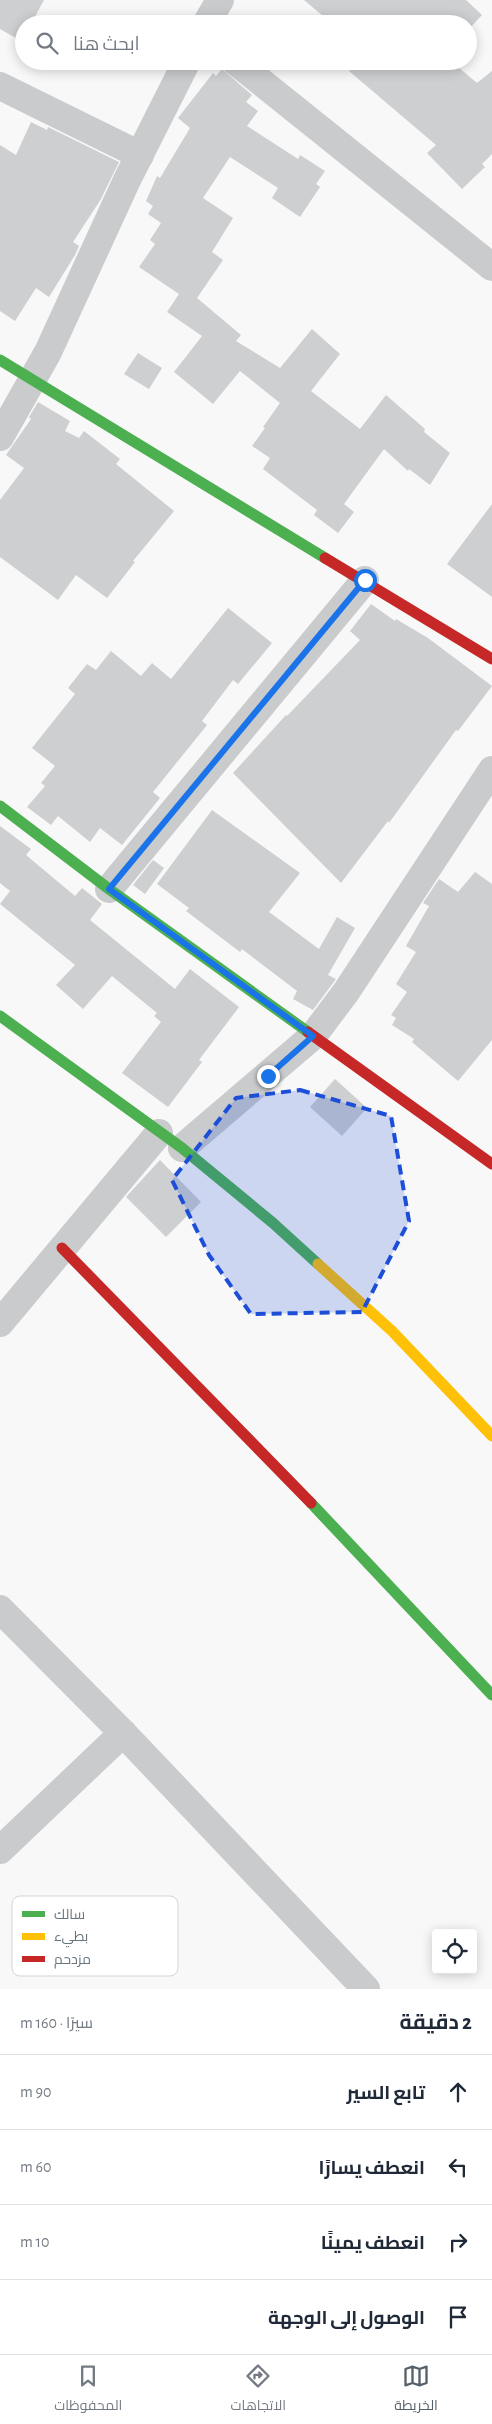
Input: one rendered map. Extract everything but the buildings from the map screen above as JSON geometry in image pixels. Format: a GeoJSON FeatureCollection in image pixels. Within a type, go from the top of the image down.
{"type":"FeatureCollection","features":[{"type":"Feature","properties":{"kind":"street"},"geometry":{"type":"LineString","coordinates":[[211,15],[220,0]]}},
{"type":"Feature","properties":{"kind":"street"},"geometry":{"type":"LineString","coordinates":[[0,436],[34,380],[140,155],[182,70]]}},
{"type":"Feature","properties":{"kind":"street"},"geometry":{"type":"LineString","coordinates":[[246,70],[492,267]]}},
{"type":"Feature","properties":{"kind":"street"},"geometry":{"type":"LineString","coordinates":[[0,86],[140,155]]}},
{"type":"Feature","properties":{"kind":"street"},"geometry":{"type":"LineString","coordinates":[[0,360],[365,580],[492,659]]}},
{"type":"Feature","properties":{"kind":"street"},"geometry":{"type":"LineString","coordinates":[[109,889],[365,580]]}},
{"type":"Feature","properties":{"kind":"street"},"geometry":{"type":"LineString","coordinates":[[182,1148],[313,1036],[346,992],[492,770]]}},
{"type":"Feature","properties":{"kind":"street"},"geometry":{"type":"LineString","coordinates":[[0,806],[109,889],[492,1164]]}},
{"type":"Feature","properties":{"kind":"street"},"geometry":{"type":"LineString","coordinates":[[0,1016],[182,1148],[323,1267],[392,1331],[492,1436]]}},
{"type":"Feature","properties":{"kind":"street"},"geometry":{"type":"LineString","coordinates":[[2,1317],[159,1133]]}},
{"type":"Feature","properties":{"kind":"street"},"geometry":{"type":"LineString","coordinates":[[62,1248],[284,1474],[492,1695]]}},
{"type":"Feature","properties":{"kind":"street"},"geometry":{"type":"LineString","coordinates":[[0,1609],[123,1733],[366,1989]]}},
{"type":"Feature","properties":{"kind":"street"},"geometry":{"type":"LineString","coordinates":[[0,1850],[123,1733]]}},
{"type":"Feature","properties":{"kind":"highlighted area"},"geometry":{"type":"Polygon","coordinates":[[[300,1090],[391,1116],[409,1221],[362,1312],[251,1314],[209,1255],[172,1180],[236,1098],[300,1090]]]}},
{"type":"Feature","properties":{"kind":"traffic: fast"},"geometry":{"type":"LineString","coordinates":[[0,360],[325,558]]}},
{"type":"Feature","properties":{"kind":"traffic: fast"},"geometry":{"type":"LineString","coordinates":[[0,806],[109,889],[308,1032]]}},
{"type":"Feature","properties":{"kind":"traffic: fast"},"geometry":{"type":"LineString","coordinates":[[0,1016],[182,1148],[273,1223],[318,1264]]}},
{"type":"Feature","properties":{"kind":"traffic: fast"},"geometry":{"type":"LineString","coordinates":[[311,1503],[492,1695]]}},
{"type":"Feature","properties":{"kind":"traffic: slow"},"geometry":{"type":"LineString","coordinates":[[318,1264],[392,1331],[492,1436]]}},
{"type":"Feature","properties":{"kind":"traffic: jam"},"geometry":{"type":"LineString","coordinates":[[325,558],[492,659]]}},
{"type":"Feature","properties":{"kind":"traffic: jam"},"geometry":{"type":"LineString","coordinates":[[308,1032],[492,1164]]}},
{"type":"Feature","properties":{"kind":"traffic: jam"},"geometry":{"type":"LineString","coordinates":[[62,1248],[311,1503]]}},
{"type":"Feature","properties":{"kind":"route"},"geometry":{"type":"LineString","coordinates":[[268,1076],[313,1036],[109,889],[365,580]]}}]}
